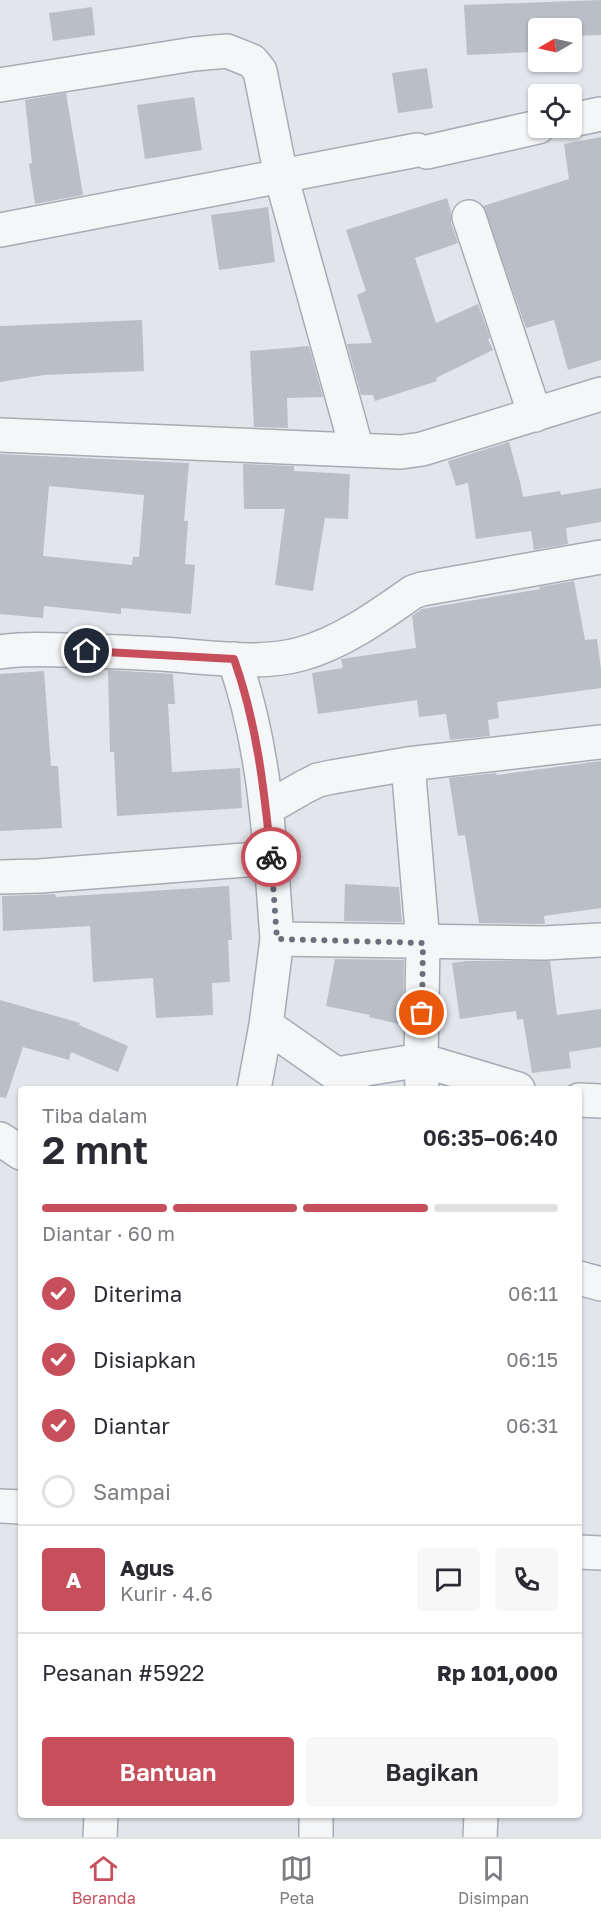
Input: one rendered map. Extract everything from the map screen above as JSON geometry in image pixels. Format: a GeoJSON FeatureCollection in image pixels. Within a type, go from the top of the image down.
{"type":"FeatureCollection","features":[{"type":"Feature","properties":{"kind":"street"},"geometry":{"type":"LineString","coordinates":[[0,85],[194,54],[227,51],[252,61],[260,71],[281,176],[357,450]]}},
{"type":"Feature","properties":{"kind":"street"},"geometry":{"type":"LineString","coordinates":[[582,118],[601,114]]}},
{"type":"Feature","properties":{"kind":"street"},"geometry":{"type":"LineString","coordinates":[[0,230],[528,129]]}},
{"type":"Feature","properties":{"kind":"street"},"geometry":{"type":"LineString","coordinates":[[469,217],[535,415]]}},
{"type":"Feature","properties":{"kind":"street"},"geometry":{"type":"LineString","coordinates":[[0,435],[401,452],[422,449],[601,394]]}},
{"type":"Feature","properties":{"kind":"street"},"geometry":{"type":"LineString","coordinates":[[0,652],[36,649],[234,659],[274,658],[300,654],[321,647],[422,589],[601,557]]}},
{"type":"Feature","properties":{"kind":"street"},"geometry":{"type":"LineString","coordinates":[[234,659],[250,709],[260,756],[277,939],[266,1024],[255,1086]]}},
{"type":"Feature","properties":{"kind":"street"},"geometry":{"type":"LineString","coordinates":[[266,809],[318,780],[408,764],[601,742]]}},
{"type":"Feature","properties":{"kind":"street"},"geometry":{"type":"LineString","coordinates":[[408,764],[423,943],[421,1075]]}},
{"type":"Feature","properties":{"kind":"street"},"geometry":{"type":"LineString","coordinates":[[0,877],[271,858]]}},
{"type":"Feature","properties":{"kind":"street"},"geometry":{"type":"LineString","coordinates":[[277,939],[423,943],[544,943],[601,940]]}},
{"type":"Feature","properties":{"kind":"street"},"geometry":{"type":"LineString","coordinates":[[266,1024],[344,1081],[421,1075],[497,1086]]}},
{"type":"Feature","properties":{"kind":"street"},"geometry":{"type":"LineString","coordinates":[[582,1100],[601,1101]]}},
{"type":"Feature","properties":{"kind":"street"},"geometry":{"type":"LineString","coordinates":[[0,1139],[18,1151]]}},
{"type":"Feature","properties":{"kind":"street"},"geometry":{"type":"LineString","coordinates":[[582,1279],[601,1284]]}},
{"type":"Feature","properties":{"kind":"street"},"geometry":{"type":"LineString","coordinates":[[0,1506],[18,1507]]}},
{"type":"Feature","properties":{"kind":"street"},"geometry":{"type":"LineString","coordinates":[[582,1552],[601,1553]]}},
{"type":"Feature","properties":{"kind":"street"},"geometry":{"type":"LineString","coordinates":[[100,1837],[101,1818]]}},
{"type":"Feature","properties":{"kind":"street"},"geometry":{"type":"LineString","coordinates":[[316,1818],[316,1837]]}},
{"type":"Feature","properties":{"kind":"street"},"geometry":{"type":"LineString","coordinates":[[480,1837],[481,1818]]}},
{"type":"Feature","properties":{"kind":"building"},"geometry":{"type":"Polygon","coordinates":[[[601,0],[601,35],[582,36],[582,18],[528,18],[528,52],[467,55],[464,5],[601,0]]]}},
{"type":"Feature","properties":{"kind":"building"},"geometry":{"type":"Polygon","coordinates":[[[92,7],[95,35],[53,41],[49,13],[92,7]]]}},
{"type":"Feature","properties":{"kind":"building"},"geometry":{"type":"Polygon","coordinates":[[[427,68],[433,108],[398,113],[392,73],[427,68]]]}},
{"type":"Feature","properties":{"kind":"building"},"geometry":{"type":"Polygon","coordinates":[[[66,93],[83,195],[35,204],[29,164],[32,163],[25,100],[66,93]]]}},
{"type":"Feature","properties":{"kind":"building"},"geometry":{"type":"Polygon","coordinates":[[[194,97],[202,150],[145,159],[137,105],[194,97]]]}},
{"type":"Feature","properties":{"kind":"building"},"geometry":{"type":"Polygon","coordinates":[[[601,137],[601,360],[568,370],[554,320],[526,328],[483,206],[569,179],[564,144],[601,137]]]}},
{"type":"Feature","properties":{"kind":"building"},"geometry":{"type":"Polygon","coordinates":[[[447,198],[451,223],[458,243],[415,258],[436,323],[478,304],[493,350],[436,378],[437,381],[375,401],[373,395],[361,395],[347,344],[372,343],[357,295],[366,291],[346,230],[447,198]]]}},
{"type":"Feature","properties":{"kind":"building"},"geometry":{"type":"Polygon","coordinates":[[[268,207],[275,262],[219,270],[211,215],[268,207]]]}},
{"type":"Feature","properties":{"kind":"building"},"geometry":{"type":"Polygon","coordinates":[[[142,320],[144,371],[44,375],[0,382],[0,326],[142,320]]]}},
{"type":"Feature","properties":{"kind":"building"},"geometry":{"type":"Polygon","coordinates":[[[309,346],[323,397],[287,398],[288,428],[254,427],[250,351],[309,346]]]}},
{"type":"Feature","properties":{"kind":"building"},"geometry":{"type":"Polygon","coordinates":[[[509,442],[523,497],[560,491],[561,495],[601,488],[601,522],[566,528],[568,544],[534,550],[531,531],[476,539],[468,483],[456,486],[448,461],[509,442]]]}},
{"type":"Feature","properties":{"kind":"building"},"geometry":{"type":"Polygon","coordinates":[[[0,454],[189,463],[184,521],[188,521],[185,564],[195,565],[191,614],[121,608],[121,614],[44,606],[43,618],[0,614],[0,454]],[[49,486],[43,556],[132,565],[133,557],[139,557],[144,495],[49,486]]]}},
{"type":"Feature","properties":{"kind":"building"},"geometry":{"type":"Polygon","coordinates":[[[243,464],[294,466],[294,471],[350,474],[348,519],[325,518],[313,591],[275,585],[285,509],[244,509],[243,464]]]}},
{"type":"Feature","properties":{"kind":"building"},"geometry":{"type":"Polygon","coordinates":[[[574,581],[585,640],[597,639],[601,688],[497,702],[499,718],[488,720],[490,736],[450,740],[446,714],[419,717],[417,700],[318,714],[312,673],[343,668],[341,659],[416,648],[412,616],[422,609],[574,581]]]}},
{"type":"Feature","properties":{"kind":"building"},"geometry":{"type":"Polygon","coordinates":[[[108,670],[173,674],[175,704],[168,704],[172,772],[240,768],[242,808],[117,816],[114,752],[110,752],[108,670]]]}},
{"type":"Feature","properties":{"kind":"building"},"geometry":{"type":"Polygon","coordinates":[[[44,671],[51,766],[58,766],[62,828],[0,831],[0,674],[44,671]]]}},
{"type":"Feature","properties":{"kind":"building"},"geometry":{"type":"Polygon","coordinates":[[[601,761],[601,908],[544,916],[545,924],[479,923],[465,835],[458,836],[449,778],[496,773],[497,775],[601,761]]]}},
{"type":"Feature","properties":{"kind":"building"},"geometry":{"type":"Polygon","coordinates":[[[345,884],[399,887],[402,922],[344,921],[345,884]]]}},
{"type":"Feature","properties":{"kind":"building"},"geometry":{"type":"Polygon","coordinates":[[[229,886],[232,940],[228,940],[230,982],[212,983],[213,1015],[156,1018],[153,978],[93,982],[90,926],[3,931],[2,896],[55,894],[56,897],[229,886]]]}},
{"type":"Feature","properties":{"kind":"building"},"geometry":{"type":"Polygon","coordinates":[[[335,959],[404,960],[403,1025],[369,1017],[370,1015],[326,1006],[335,959]]]}},
{"type":"Feature","properties":{"kind":"building"},"geometry":{"type":"Polygon","coordinates":[[[550,961],[557,1015],[601,1009],[601,1047],[569,1052],[571,1068],[532,1073],[523,1019],[517,1020],[516,1011],[460,1019],[452,963],[550,961]]]}},
{"type":"Feature","properties":{"kind":"building"},"geometry":{"type":"Polygon","coordinates":[[[0,1000],[80,1023],[79,1025],[128,1046],[118,1072],[71,1052],[69,1060],[23,1047],[6,1098],[0,1097],[0,1000]]]}},
{"type":"Feature","properties":{"kind":"way so far"},"geometry":{"type":"LineString","coordinates":[[271,857],[277,939],[423,943],[422,1013]]}},
{"type":"Feature","properties":{"kind":"route"},"geometry":{"type":"LineString","coordinates":[[87,651],[234,659],[250,709],[260,756],[271,857]]}}]}
